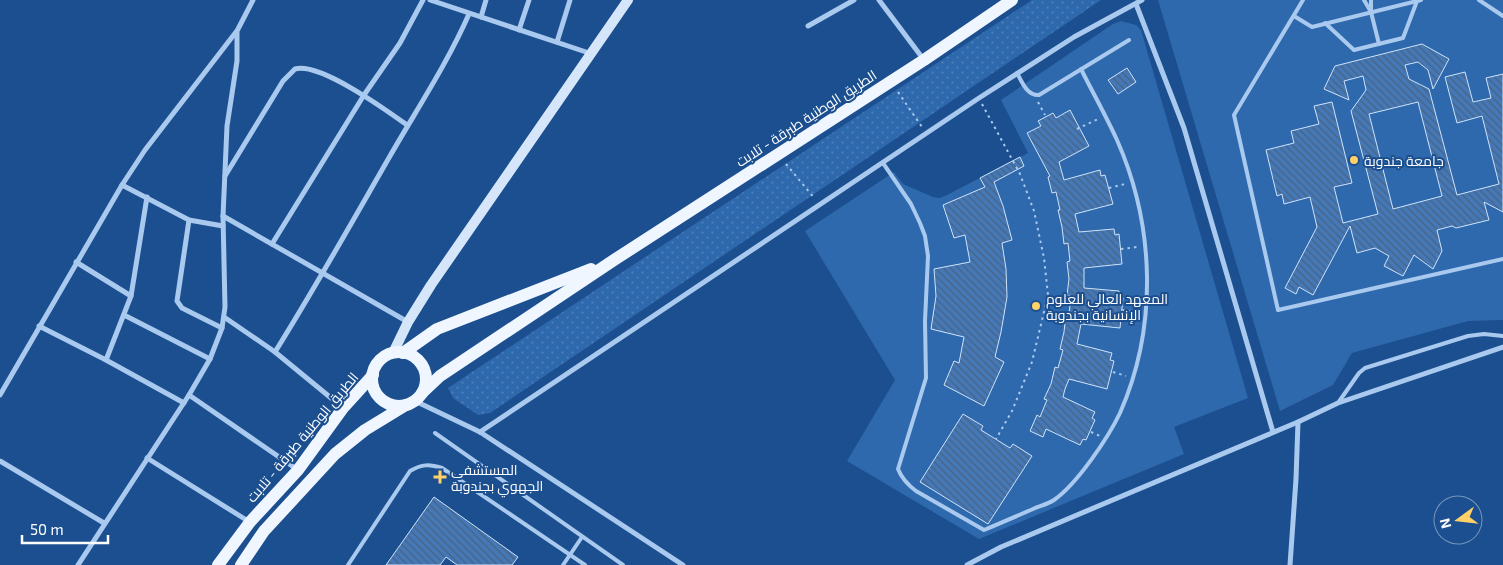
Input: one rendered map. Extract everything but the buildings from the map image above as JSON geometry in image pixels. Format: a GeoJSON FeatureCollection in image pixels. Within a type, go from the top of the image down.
{"type":"FeatureCollection","features":[{"type":"Feature","properties":{"kind":"main road","name":"الطريق الوطنية طبرقة - تلابت"},"geometry":{"type":"LineString","coordinates":[[241,565],[264,531],[335,454],[365,430],[414,400],[440,376],[614,260],[892,81],[1012,0]]}},
{"type":"Feature","properties":{"kind":"main road","name":"الطريق الوطنية طبرقة - تلابت"},"geometry":{"type":"LineString","coordinates":[[398,353],[438,329],[614,260]]}},
{"type":"Feature","properties":{"kind":"main road"},"geometry":{"type":"LineString","coordinates":[[398,353],[412,355],[419,361],[424,368],[426,385],[414,400],[397,406],[381,399],[373,384],[373,375],[380,361],[398,353]]}},
{"type":"Feature","properties":{"kind":"main road","name":"الطريق الوطنية طبرقة - تلابت"},"geometry":{"type":"LineString","coordinates":[[218,565],[250,522],[298,470],[343,408],[373,375]]}},
{"type":"Feature","properties":{"kind":"street"},"geometry":{"type":"LineString","coordinates":[[0,396],[122,185],[145,150],[237,31],[253,0]]}},
{"type":"Feature","properties":{"kind":"street"},"geometry":{"type":"LineString","coordinates":[[272,244],[364,95],[400,43],[423,0]]}},
{"type":"Feature","properties":{"kind":"street"},"geometry":{"type":"LineString","coordinates":[[430,0],[443,2],[469,14],[590,54]]}},
{"type":"Feature","properties":{"kind":"street"},"geometry":{"type":"LineString","coordinates":[[481,17],[486,0]]}},
{"type":"Feature","properties":{"kind":"street"},"geometry":{"type":"LineString","coordinates":[[519,30],[529,0]]}},
{"type":"Feature","properties":{"kind":"street"},"geometry":{"type":"LineString","coordinates":[[557,42],[570,0]]}},
{"type":"Feature","properties":{"kind":"street"},"geometry":{"type":"LineString","coordinates":[[398,353],[408,322],[436,277],[628,0]]}},
{"type":"Feature","properties":{"kind":"street"},"geometry":{"type":"LineString","coordinates":[[808,26],[854,0]]}},
{"type":"Feature","properties":{"kind":"street"},"geometry":{"type":"LineString","coordinates":[[879,0],[924,60]]}},
{"type":"Feature","properties":{"kind":"street"},"geometry":{"type":"LineString","coordinates":[[480,432],[1017,73],[1074,37],[1142,0]]}},
{"type":"Feature","properties":{"kind":"street"},"geometry":{"type":"LineString","coordinates":[[1136,4],[1184,128],[1272,432]]}},
{"type":"Feature","properties":{"kind":"street"},"geometry":{"type":"LineString","coordinates":[[275,352],[447,60],[469,14]]}},
{"type":"Feature","properties":{"kind":"street"},"geometry":{"type":"LineString","coordinates":[[78,565],[189,395],[210,359],[222,328],[224,317],[223,216],[227,126],[236,61],[237,31]]}},
{"type":"Feature","properties":{"kind":"street"},"geometry":{"type":"LineString","coordinates":[[225,177],[283,81],[292,70],[298,68],[318,72],[364,95],[408,126]]}},
{"type":"Feature","properties":{"kind":"street"},"geometry":{"type":"LineString","coordinates":[[122,185],[189,220],[223,226]]}},
{"type":"Feature","properties":{"kind":"street"},"geometry":{"type":"LineString","coordinates":[[106,360],[131,296],[147,197]]}},
{"type":"Feature","properties":{"kind":"street"},"geometry":{"type":"LineString","coordinates":[[223,216],[408,322]]}},
{"type":"Feature","properties":{"kind":"street"},"geometry":{"type":"LineString","coordinates":[[189,220],[177,301],[182,308],[222,328]]}},
{"type":"Feature","properties":{"kind":"street"},"geometry":{"type":"LineString","coordinates":[[76,262],[131,296]]}},
{"type":"Feature","properties":{"kind":"street"},"geometry":{"type":"LineString","coordinates":[[124,315],[210,359]]}},
{"type":"Feature","properties":{"kind":"street"},"geometry":{"type":"LineString","coordinates":[[224,317],[275,352],[343,408]]}},
{"type":"Feature","properties":{"kind":"street"},"geometry":{"type":"LineString","coordinates":[[39,326],[184,402]]}},
{"type":"Feature","properties":{"kind":"street"},"geometry":{"type":"LineString","coordinates":[[966,565],[1001,546],[1298,422],[1338,403],[1503,347]]}},
{"type":"Feature","properties":{"kind":"street"},"geometry":{"type":"LineString","coordinates":[[189,395],[298,470]]}},
{"type":"Feature","properties":{"kind":"street"},"geometry":{"type":"LineString","coordinates":[[414,400],[480,432],[683,565]]}},
{"type":"Feature","properties":{"kind":"street"},"geometry":{"type":"LineString","coordinates":[[1290,565],[1298,422]]}},
{"type":"Feature","properties":{"kind":"street"},"geometry":{"type":"LineString","coordinates":[[147,458],[250,522]]}},
{"type":"Feature","properties":{"kind":"street"},"geometry":{"type":"LineString","coordinates":[[0,461],[104,523]]}},
{"type":"Feature","properties":{"kind":"lane"},"geometry":{"type":"LineString","coordinates":[[1303,0],[1234,115],[1278,310],[1503,259]]}},
{"type":"Feature","properties":{"kind":"lane"},"geometry":{"type":"LineString","coordinates":[[1364,0],[1371,12]]}},
{"type":"Feature","properties":{"kind":"lane"},"geometry":{"type":"LineString","coordinates":[[1371,0],[1371,12],[1379,44]]}},
{"type":"Feature","properties":{"kind":"lane"},"geometry":{"type":"LineString","coordinates":[[1294,16],[1312,27],[1419,0]]}},
{"type":"Feature","properties":{"kind":"lane"},"geometry":{"type":"LineString","coordinates":[[1325,23],[1354,50],[1379,44],[1403,38],[1419,0]]}},
{"type":"Feature","properties":{"kind":"lane"},"geometry":{"type":"LineString","coordinates":[[1478,0],[1503,16]]}},
{"type":"Feature","properties":{"kind":"lane"},"geometry":{"type":"LineString","coordinates":[[1017,73],[1027,90],[1034,95],[1039,95],[1129,40]]}},
{"type":"Feature","properties":{"kind":"lane"},"geometry":{"type":"LineString","coordinates":[[883,162],[911,204],[925,236],[928,256],[925,321],[926,378],[898,469],[907,484],[916,492],[984,530],[1054,500],[1069,486],[1106,439],[1129,391],[1133,378],[1146,312],[1148,291],[1139,211],[1132,182],[1117,140],[1081,69]]}},
{"type":"Feature","properties":{"kind":"lane"},"geometry":{"type":"LineString","coordinates":[[1338,403],[1358,373],[1366,368],[1468,336],[1484,334],[1503,336]]}},
{"type":"Feature","properties":{"kind":"lane"},"geometry":{"type":"LineString","coordinates":[[435,433],[623,565]]}},
{"type":"Feature","properties":{"kind":"lane"},"geometry":{"type":"LineString","coordinates":[[348,565],[410,471],[419,465],[430,464],[442,468],[584,565]]}},
{"type":"Feature","properties":{"kind":"lane"},"geometry":{"type":"LineString","coordinates":[[562,565],[582,537]]}},
{"type":"Feature","properties":{"kind":"path"},"geometry":{"type":"LineString","coordinates":[[892,81],[926,133]]}},
{"type":"Feature","properties":{"kind":"path"},"geometry":{"type":"LineString","coordinates":[[1034,95],[1045,115]]}},
{"type":"Feature","properties":{"kind":"path"},"geometry":{"type":"LineString","coordinates":[[979,98],[1020,174],[1034,211],[1044,258],[1048,295],[1032,362],[1012,411],[996,439]]}},
{"type":"Feature","properties":{"kind":"path"},"geometry":{"type":"LineString","coordinates":[[1077,129],[1104,115]]}},
{"type":"Feature","properties":{"kind":"path"},"geometry":{"type":"LineString","coordinates":[[778,154],[820,204]]}},
{"type":"Feature","properties":{"kind":"path"},"geometry":{"type":"LineString","coordinates":[[1109,188],[1132,182]]}},
{"type":"Feature","properties":{"kind":"path"},"geometry":{"type":"LineString","coordinates":[[1121,249],[1144,246]]}},
{"type":"Feature","properties":{"kind":"path"},"geometry":{"type":"LineString","coordinates":[[1122,310],[1146,312]]}},
{"type":"Feature","properties":{"kind":"path"},"geometry":{"type":"LineString","coordinates":[[1113,372],[1133,378]]}},
{"type":"Feature","properties":{"kind":"shaded area"},"geometry":{"type":"Polygon","coordinates":[[[1032,0],[1101,0],[490,413],[478,415],[453,398],[448,388],[1032,0]]]}},
{"type":"Feature","properties":{"kind":"shaded area","name":"جامعة جندوبة"},"geometry":{"type":"Polygon","coordinates":[[[1158,0],[1503,0],[1503,320],[1468,321],[1352,353],[1333,385],[1280,411],[1158,0]]]}},
{"type":"Feature","properties":{"kind":"shaded area","name":"المعهد العالي للعلوم الإنسانية بجندوبة"},"geometry":{"type":"Polygon","coordinates":[[[1121,21],[1136,25],[1141,30],[1248,398],[1174,427],[1184,454],[979,539],[847,461],[895,380],[805,231],[894,172],[903,184],[939,198],[1028,153],[1001,100],[1113,24],[1121,21]]]}},
{"type":"Feature","properties":{"kind":"place","name":"جامعة جندوبة"},"geometry":{"type":"Point","coordinates":[1354,160]}},
{"type":"Feature","properties":{"kind":"place","name":"المعهد العالي للعلوم الإنسانية بجندوبة"},"geometry":{"type":"Point","coordinates":[1036,306]}},
{"type":"Feature","properties":{"kind":"place","name":"المستشفى الجهوي بجندوبة"},"geometry":{"type":"Point","coordinates":[440,477]}}]}
